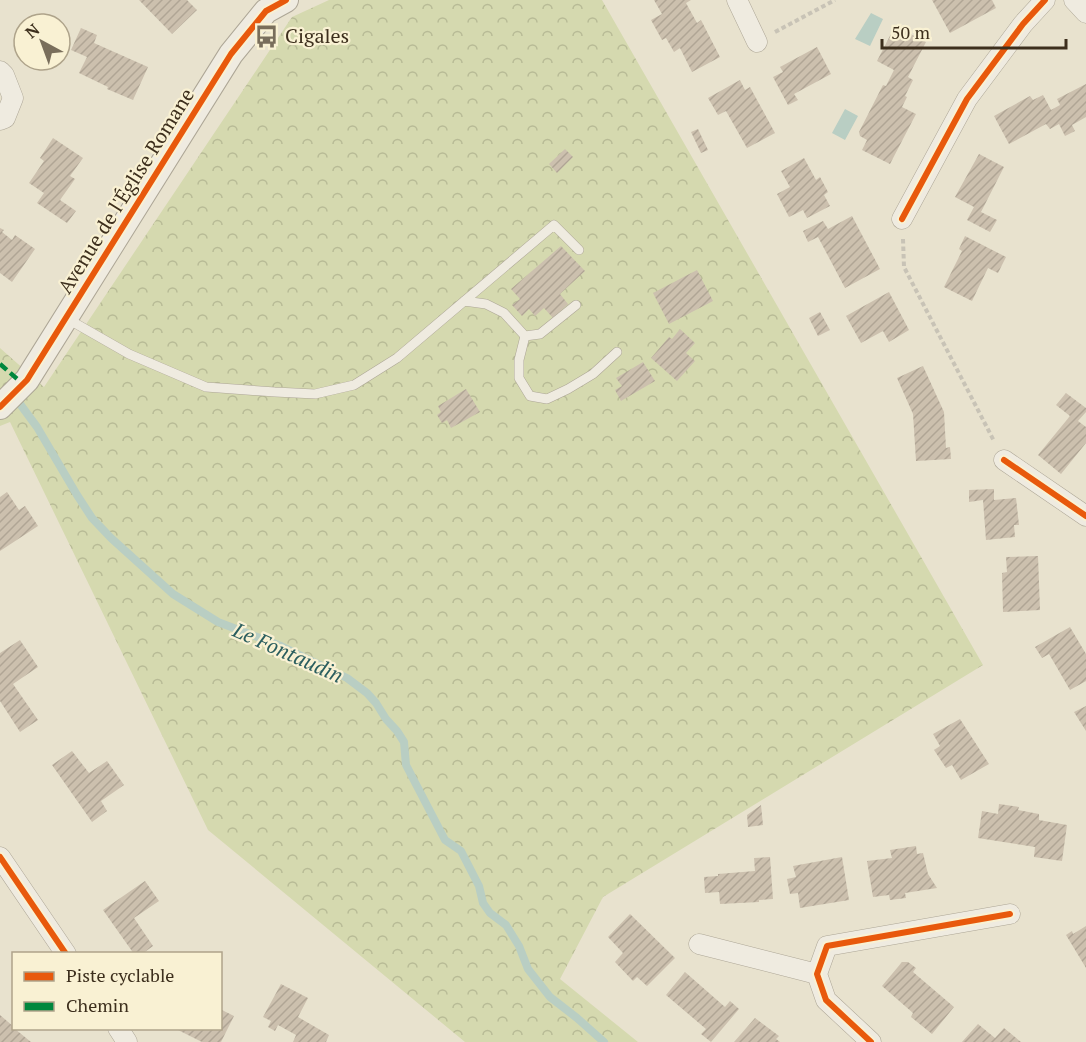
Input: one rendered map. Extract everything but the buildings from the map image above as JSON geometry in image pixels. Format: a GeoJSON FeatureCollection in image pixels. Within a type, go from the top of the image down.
{"type":"FeatureCollection","features":[{"type":"Feature","properties":{"kind":"street"},"geometry":{"type":"LineString","coordinates":[[737,0],[757,42]]}},
{"type":"Feature","properties":{"kind":"street"},"geometry":{"type":"LineString","coordinates":[[902,219],[968,99],[1023,24],[1045,0]]}},
{"type":"Feature","properties":{"kind":"street"},"geometry":{"type":"LineString","coordinates":[[1074,0],[1086,13]]}},
{"type":"Feature","properties":{"kind":"street","name":"Avenue de l'Église Romane"},"geometry":{"type":"LineString","coordinates":[[7,400],[27,380],[231,54],[271,4]]}},
{"type":"Feature","properties":{"kind":"street"},"geometry":{"type":"LineString","coordinates":[[0,71],[4,75],[13,98],[5,118],[0,120]]}},
{"type":"Feature","properties":{"kind":"street"},"geometry":{"type":"LineString","coordinates":[[1004,460],[1086,516]]}},
{"type":"Feature","properties":{"kind":"street"},"geometry":{"type":"LineString","coordinates":[[0,857],[65,952]]}},
{"type":"Feature","properties":{"kind":"street"},"geometry":{"type":"LineString","coordinates":[[871,1042],[826,1000],[817,974],[827,946],[1010,914]]}},
{"type":"Feature","properties":{"kind":"street"},"geometry":{"type":"LineString","coordinates":[[699,944],[817,974]]}},
{"type":"Feature","properties":{"kind":"lane"},"geometry":{"type":"LineString","coordinates":[[66,318],[129,354],[206,387],[315,394],[354,385],[397,358],[554,225],[579,250]]}},
{"type":"Feature","properties":{"kind":"lane"},"geometry":{"type":"LineString","coordinates":[[464,301],[486,304],[504,313],[525,336]]}},
{"type":"Feature","properties":{"kind":"lane"},"geometry":{"type":"LineString","coordinates":[[525,336],[540,334],[576,305]]}},
{"type":"Feature","properties":{"kind":"lane"},"geometry":{"type":"LineString","coordinates":[[525,336],[519,360],[519,378],[530,396],[547,399],[593,374],[617,352]]}},
{"type":"Feature","properties":{"kind":"path"},"geometry":{"type":"LineString","coordinates":[[757,42],[835,0]]}},
{"type":"Feature","properties":{"kind":"path"},"geometry":{"type":"LineString","coordinates":[[902,219],[904,267],[1004,460]]}},
{"type":"Feature","properties":{"kind":"green space"},"geometry":{"type":"Polygon","coordinates":[[[329,0],[602,0],[983,665],[603,897],[560,979],[638,1042],[465,1042],[208,830],[10,422],[0,426],[0,348],[44,387],[292,17],[329,0]]]}},
{"type":"Feature","properties":{"kind":"shaded area"},"geometry":{"type":"Polygon","coordinates":[[[871,13],[883,19],[870,46],[855,39],[871,13]]]}},
{"type":"Feature","properties":{"kind":"shaded area"},"geometry":{"type":"Polygon","coordinates":[[[845,109],[858,116],[845,140],[832,133],[845,109]]]}},
{"type":"Feature","properties":{"kind":"waterway","name":"Le Fontaudin"},"geometry":{"type":"LineString","coordinates":[[20,404],[37,427],[92,518],[173,594],[218,622],[281,646],[347,678],[367,693],[404,742],[406,765],[445,840],[461,851],[479,886],[483,903],[490,913],[506,925],[519,946],[528,969],[550,997],[604,1042]]}},
{"type":"Feature","properties":{"kind":"marked path"},"geometry":{"type":"LineString","coordinates":[[0,364],[23,384]]}},
{"type":"Feature","properties":{"kind":"cycle path"},"geometry":{"type":"LineString","coordinates":[[0,407],[27,380],[231,54],[266,11],[286,0]]}},
{"type":"Feature","properties":{"kind":"cycle path"},"geometry":{"type":"LineString","coordinates":[[902,219],[967,99],[1023,24],[1045,0]]}},
{"type":"Feature","properties":{"kind":"cycle path"},"geometry":{"type":"LineString","coordinates":[[1004,460],[1086,516]]}},
{"type":"Feature","properties":{"kind":"cycle path"},"geometry":{"type":"LineString","coordinates":[[0,857],[65,952]]}},
{"type":"Feature","properties":{"kind":"cycle path"},"geometry":{"type":"LineString","coordinates":[[871,1042],[826,1000],[817,974],[827,946],[1010,914]]}},
{"type":"Feature","properties":{"kind":"place","name":"Cigales"},"geometry":{"type":"Point","coordinates":[267,36]}}]}
